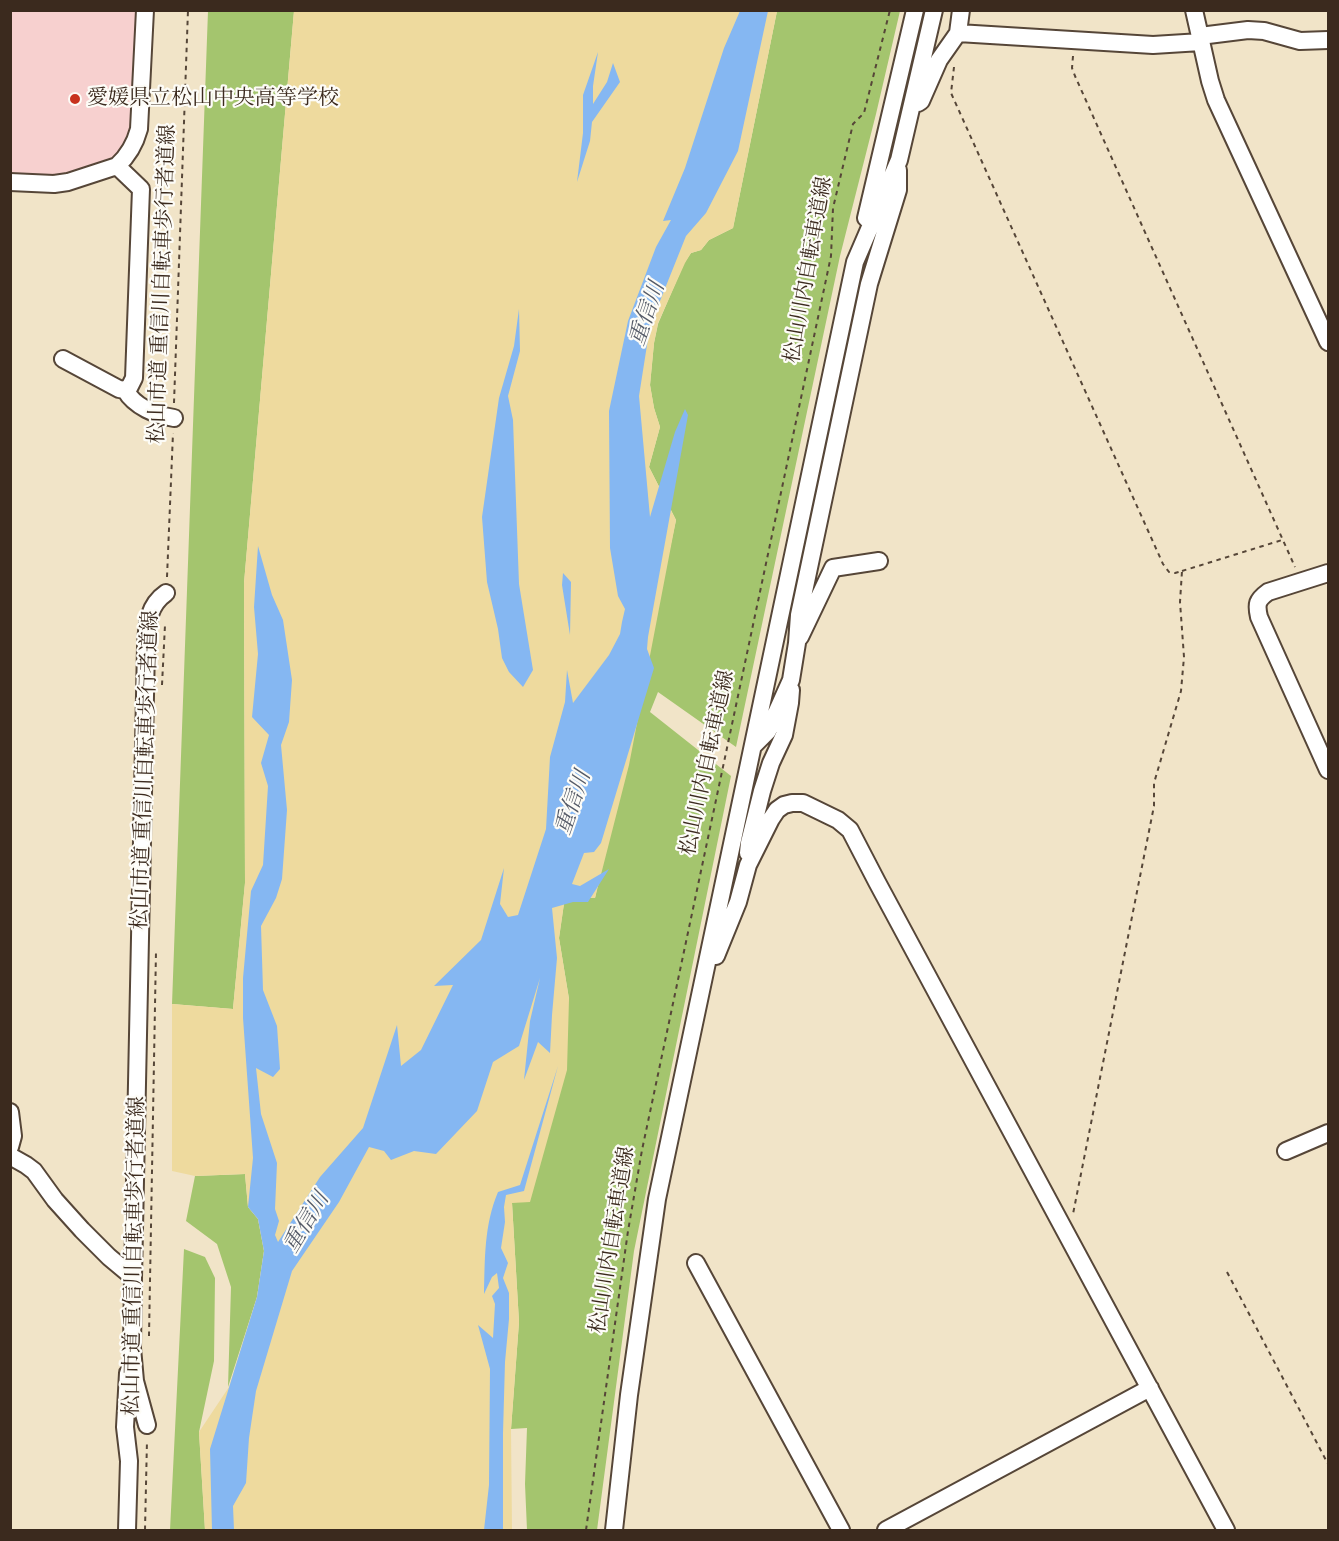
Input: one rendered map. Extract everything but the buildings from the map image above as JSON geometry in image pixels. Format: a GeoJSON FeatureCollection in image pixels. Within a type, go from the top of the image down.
{"type":"FeatureCollection","features":[{"type":"Feature","properties":{"kind":"street"},"geometry":{"type":"LineString","coordinates":[[10,182],[54,184],[68,182],[117,166],[128,156],[136,142],[139,129],[145,10]]}},
{"type":"Feature","properties":{"kind":"street"},"geometry":{"type":"LineString","coordinates":[[614,1530],[629,1395],[657,1199],[855,262],[915,10]]}},
{"type":"Feature","properties":{"kind":"street"},"geometry":{"type":"LineString","coordinates":[[855,262],[898,160],[934,10]]}},
{"type":"Feature","properties":{"kind":"street"},"geometry":{"type":"LineString","coordinates":[[910,110],[921,101],[939,60],[958,33],[961,10]]}},
{"type":"Feature","properties":{"kind":"street"},"geometry":{"type":"LineString","coordinates":[[1194,10],[1216,100],[1329,342]]}},
{"type":"Feature","properties":{"kind":"street"},"geometry":{"type":"LineString","coordinates":[[958,33],[1153,45],[1248,30],[1300,41],[1329,40]]}},
{"type":"Feature","properties":{"kind":"street"},"geometry":{"type":"LineString","coordinates":[[748,865],[749,843],[762,791],[771,763],[784,735],[790,703],[799,615],[869,284],[898,190],[898,160]]}},
{"type":"Feature","properties":{"kind":"street"},"geometry":{"type":"LineString","coordinates":[[63,359],[119,389],[129,388],[134,378],[141,189],[117,166]]}},
{"type":"Feature","properties":{"kind":"street"},"geometry":{"type":"LineString","coordinates":[[125,390],[135,402],[158,415],[174,418]]}},
{"type":"Feature","properties":{"kind":"street"},"geometry":{"type":"LineString","coordinates":[[797,643],[833,568],[879,561]]}},
{"type":"Feature","properties":{"kind":"street"},"geometry":{"type":"LineString","coordinates":[[1329,573],[1268,592],[1260,598],[1257,608],[1259,617],[1329,770]]}},
{"type":"Feature","properties":{"kind":"street"},"geometry":{"type":"LineString","coordinates":[[147,1425],[135,1381],[132,1348],[146,647],[153,605],[166,592]]}},
{"type":"Feature","properties":{"kind":"street"},"geometry":{"type":"LineString","coordinates":[[753,746],[768,731],[791,680]]}},
{"type":"Feature","properties":{"kind":"street"},"geometry":{"type":"LineString","coordinates":[[705,974],[723,942],[738,902],[748,865],[777,810],[784,805],[803,803],[838,820],[850,830],[1226,1530]]}},
{"type":"Feature","properties":{"kind":"street"},"geometry":{"type":"LineString","coordinates":[[10,1112],[13,1136],[10,1147]]}},
{"type":"Feature","properties":{"kind":"street"},"geometry":{"type":"LineString","coordinates":[[1286,1151],[1329,1132]]}},
{"type":"Feature","properties":{"kind":"street"},"geometry":{"type":"LineString","coordinates":[[10,1156],[34,1171],[82,1230],[133,1277]]}},
{"type":"Feature","properties":{"kind":"street"},"geometry":{"type":"LineString","coordinates":[[696,1263],[841,1530]]}},
{"type":"Feature","properties":{"kind":"street"},"geometry":{"type":"LineString","coordinates":[[127,1530],[129,1461],[125,1427],[132,1348]]}},
{"type":"Feature","properties":{"kind":"street"},"geometry":{"type":"LineString","coordinates":[[886,1530],[1150,1388]]}},
{"type":"Feature","properties":{"kind":"path","name":"松山市道 重信川自転車歩行者道線"},"geometry":{"type":"LineString","coordinates":[[166,592],[188,10]]}},
{"type":"Feature","properties":{"kind":"path","name":"松山川内自転車道線"},"geometry":{"type":"LineString","coordinates":[[586,1530],[634,1191],[831,255],[833,208],[853,124],[864,113],[890,10]]}},
{"type":"Feature","properties":{"kind":"path"},"geometry":{"type":"LineString","coordinates":[[1074,41],[1072,68],[1075,76],[1302,581]]}},
{"type":"Feature","properties":{"kind":"path"},"geometry":{"type":"LineString","coordinates":[[955,63],[951,93],[1163,564],[1169,572],[1175,573],[1283,539]]}},
{"type":"Feature","properties":{"kind":"path"},"geometry":{"type":"LineString","coordinates":[[1069,1238],[1154,806],[1154,783],[1181,691],[1184,657],[1180,602],[1182,571]]}},
{"type":"Feature","properties":{"kind":"path","name":"松山市道 重信川自転車歩行者道線"},"geometry":{"type":"LineString","coordinates":[[161,693],[165,626]]}},
{"type":"Feature","properties":{"kind":"path","name":"松山市道 重信川自転車歩行者道線"},"geometry":{"type":"LineString","coordinates":[[149,1341],[156,945]]}},
{"type":"Feature","properties":{"kind":"path"},"geometry":{"type":"LineString","coordinates":[[1227,1272],[1329,1464]]}},
{"type":"Feature","properties":{"kind":"path","name":"松山市道 重信川自転車歩行者道線"},"geometry":{"type":"LineString","coordinates":[[145,1530],[147,1425]]}},
{"type":"Feature","properties":{"kind":"shaded area","name":"愛媛県立松山中央高等学校"},"geometry":{"type":"Polygon","coordinates":[[[10,11],[142,11],[138,119],[127,149],[108,162],[67,178],[11,177],[10,11]]]}},
{"type":"Feature","properties":{"kind":"green space"},"geometry":{"type":"Polygon","coordinates":[[[208,11],[294,11],[244,583],[245,883],[233,1009],[172,1004],[208,11]]]}},
{"type":"Feature","properties":{"kind":"green space"},"geometry":{"type":"Polygon","coordinates":[[[777,11],[900,11],[840,256],[736,747],[658,692],[650,712],[731,776],[634,1251],[597,1530],[527,1530],[525,1484],[527,1428],[511,1429],[519,1322],[512,1203],[569,999],[559,938],[565,896],[595,898],[676,520],[649,467],[660,427],[650,385],[658,324],[684,263],[691,253],[701,250],[709,240],[733,228],[777,11]]]}},
{"type":"Feature","properties":{"kind":"green space"},"geometry":{"type":"Polygon","coordinates":[[[245,1174],[248,1207],[258,1219],[264,1251],[257,1297],[228,1387],[231,1287],[217,1244],[186,1221],[195,1176],[245,1174]]]}},
{"type":"Feature","properties":{"kind":"green space"},"geometry":{"type":"Polygon","coordinates":[[[184,1249],[205,1257],[215,1278],[214,1361],[199,1432],[205,1530],[170,1530],[184,1249]]]}},
{"type":"Feature","properties":{"kind":"sand"},"geometry":{"type":"Polygon","coordinates":[[[294,11],[777,11],[733,228],[709,240],[701,250],[691,253],[658,323],[654,343],[650,385],[660,427],[649,467],[676,520],[629,765],[595,898],[565,897],[559,938],[569,999],[567,1070],[530,1202],[512,1203],[519,1322],[511,1429],[512,1530],[205,1530],[199,1432],[229,1387],[257,1297],[264,1251],[258,1219],[248,1207],[245,1174],[195,1176],[172,1171],[172,1004],[233,1009],[245,883],[244,583],[294,11]]]}},
{"type":"Feature","properties":{"kind":"water","name":"重信川"},"geometry":{"type":"Polygon","coordinates":[[[740,11],[768,11],[738,151],[706,213],[686,236],[650,326],[639,396],[650,517],[675,432],[685,409],[688,415],[648,637],[647,649],[654,668],[601,843],[594,852],[584,853],[572,884],[580,886],[609,869],[588,902],[573,902],[552,908],[557,958],[550,1053],[538,1042],[524,1080],[530,1021],[540,978],[519,1046],[493,1062],[477,1111],[436,1154],[414,1151],[391,1160],[384,1151],[369,1147],[339,1202],[292,1271],[256,1391],[249,1438],[246,1483],[233,1506],[234,1530],[212,1530],[210,1449],[257,1297],[264,1251],[258,1219],[248,1207],[253,1158],[243,1018],[243,978],[251,891],[263,865],[268,786],[261,763],[269,735],[252,717],[258,654],[254,607],[258,546],[272,595],[283,620],[292,680],[289,722],[281,745],[287,810],[282,879],[276,898],[261,926],[263,990],[277,1026],[280,1069],[273,1077],[256,1068],[261,1114],[277,1163],[275,1209],[279,1221],[275,1235],[278,1242],[320,1177],[363,1128],[397,1025],[401,1066],[421,1050],[453,985],[434,986],[481,940],[504,868],[500,904],[508,917],[518,915],[546,829],[550,757],[565,702],[567,670],[573,703],[609,655],[620,634],[625,609],[618,596],[610,548],[609,411],[628,321],[656,247],[671,220],[663,221],[685,168],[724,48],[740,11]]]}},
{"type":"Feature","properties":{"kind":"water"},"geometry":{"type":"Polygon","coordinates":[[[598,52],[593,104],[607,82],[613,63],[620,82],[592,122],[590,141],[577,182],[583,133],[583,95],[598,52]]]}},
{"type":"Feature","properties":{"kind":"water"},"geometry":{"type":"Polygon","coordinates":[[[519,309],[520,351],[508,396],[513,420],[519,584],[533,670],[523,687],[509,672],[502,658],[487,582],[482,517],[499,398],[514,346],[519,309]]]}},
{"type":"Feature","properties":{"kind":"water"},"geometry":{"type":"Polygon","coordinates":[[[563,573],[571,582],[570,635],[562,585],[563,573]]]}},
{"type":"Feature","properties":{"kind":"water"},"geometry":{"type":"Polygon","coordinates":[[[558,1066],[524,1191],[506,1195],[504,1207],[505,1222],[501,1248],[508,1263],[503,1278],[509,1293],[509,1319],[505,1362],[503,1530],[484,1530],[489,1485],[490,1369],[478,1325],[493,1338],[495,1304],[492,1296],[499,1288],[497,1273],[492,1277],[484,1294],[485,1255],[490,1217],[498,1192],[520,1185],[558,1066]]]}},
{"type":"Feature","properties":{"kind":"place","name":"愛媛県立松山中央高等学校"},"geometry":{"type":"Point","coordinates":[75,99]}}]}
